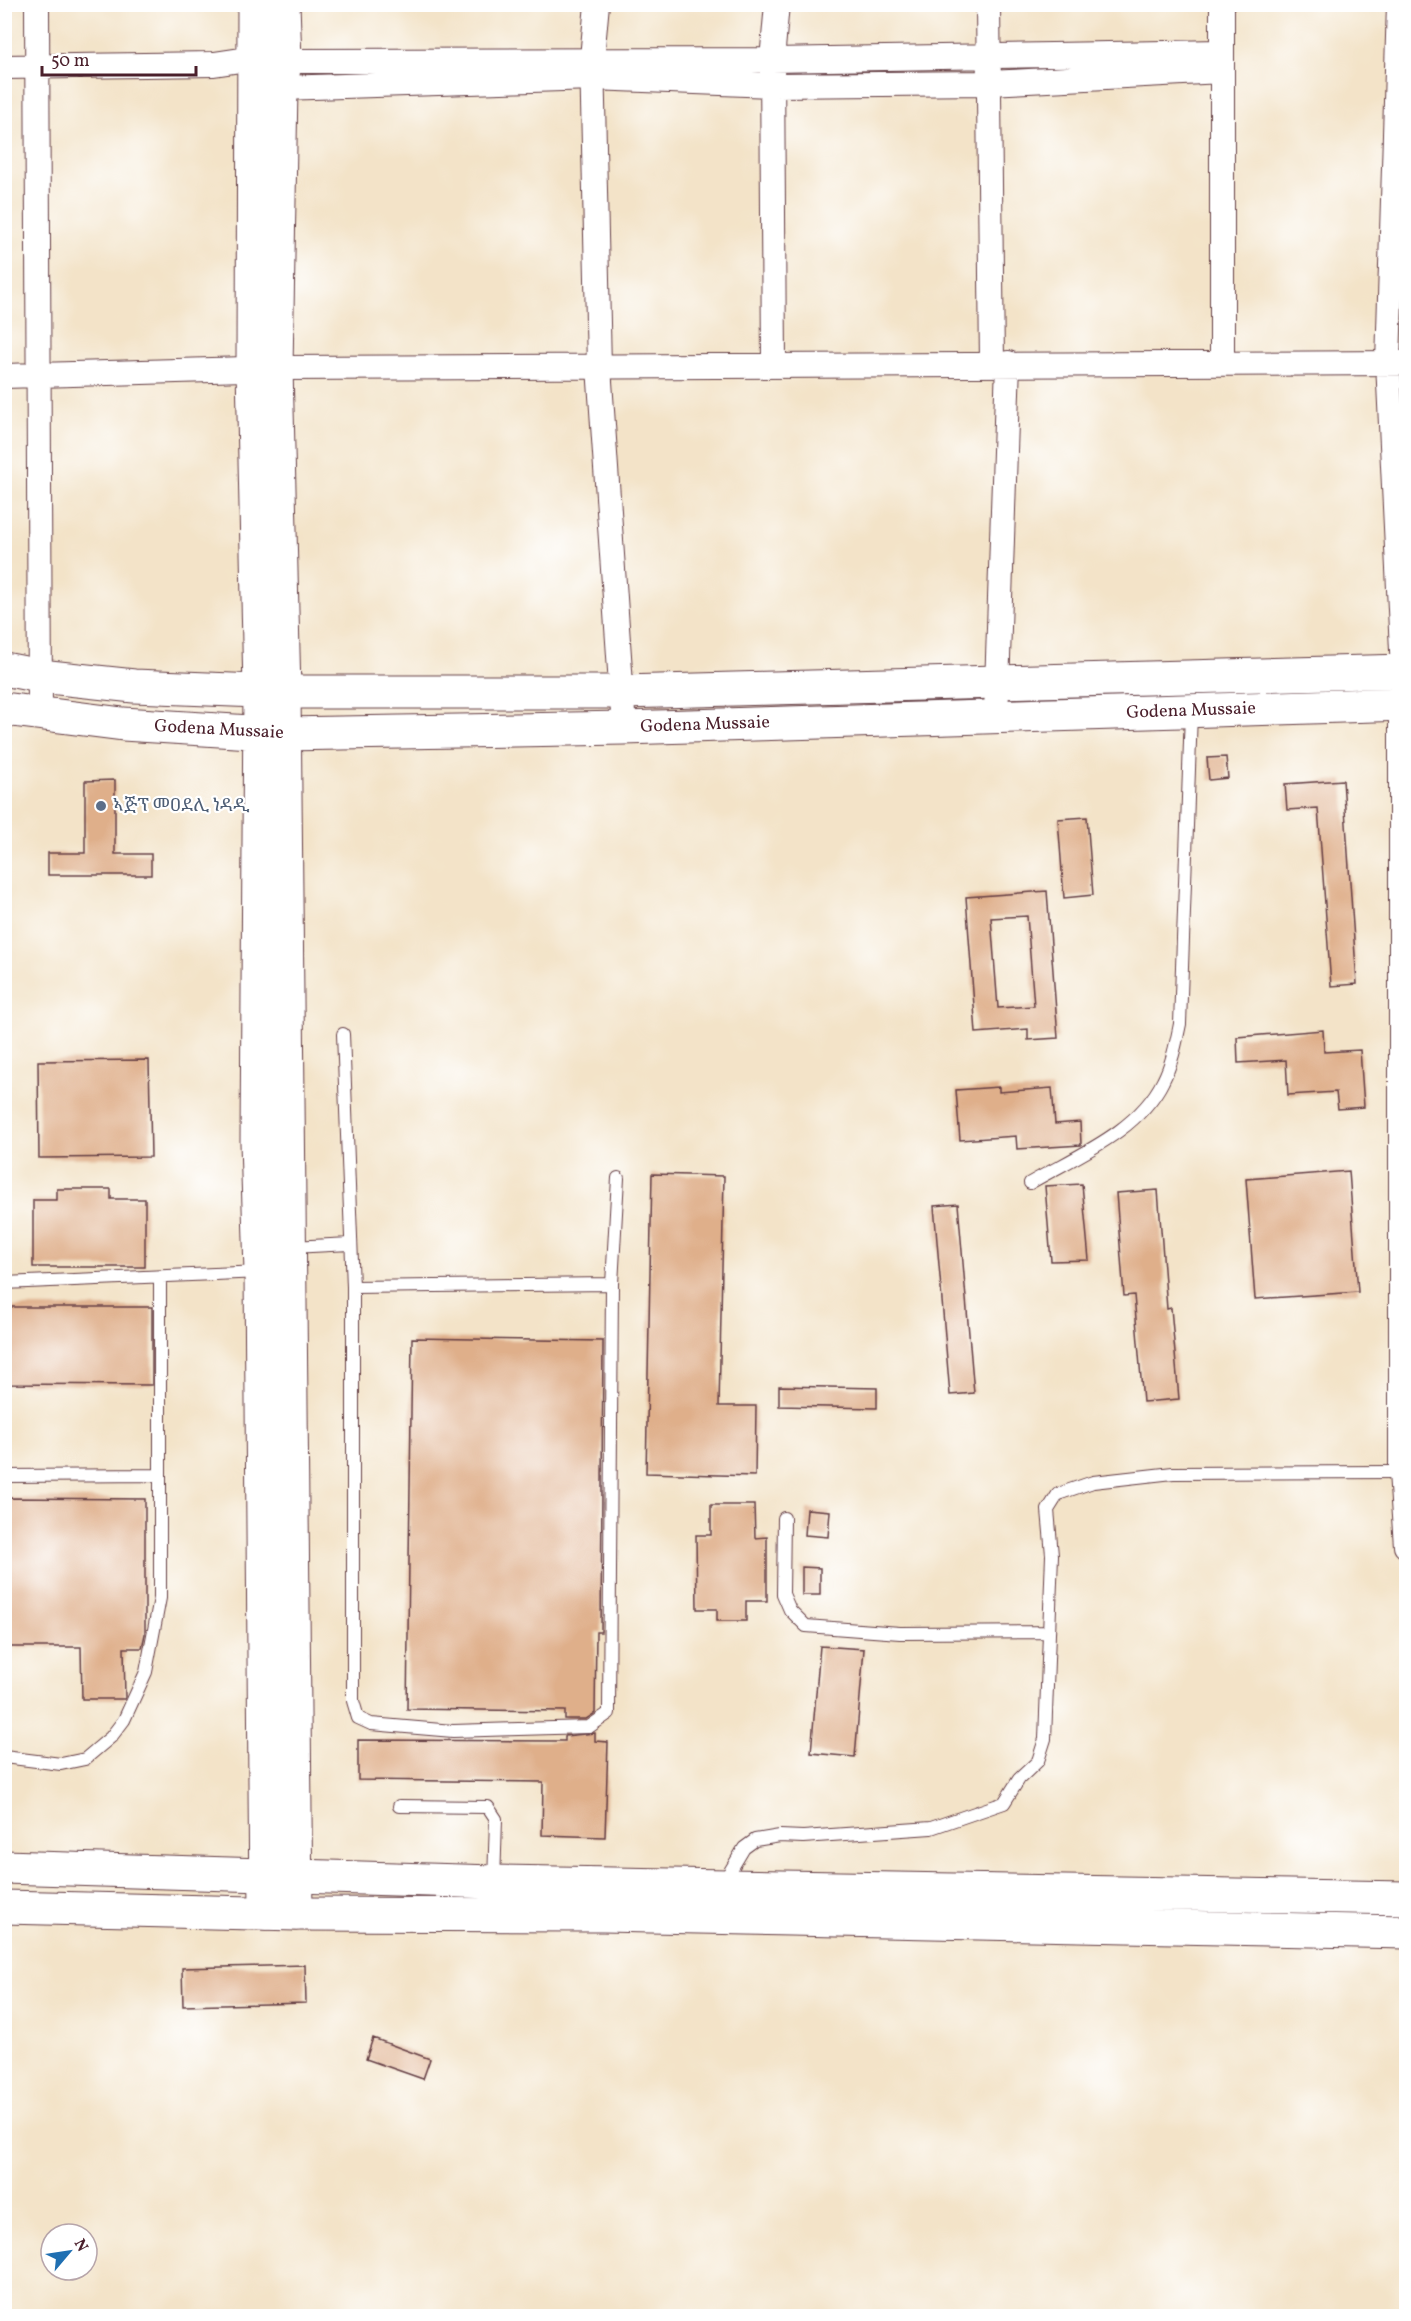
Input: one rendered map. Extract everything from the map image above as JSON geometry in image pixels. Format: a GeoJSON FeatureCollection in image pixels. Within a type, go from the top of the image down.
{"type":"FeatureCollection","features":[{"type":"Feature","properties":{"kind":"street"},"geometry":{"type":"LineString","coordinates":[[37,4],[40,713]]}},
{"type":"Feature","properties":{"kind":"street"},"geometry":{"type":"LineString","coordinates":[[254,4],[268,73]]}},
{"type":"Feature","properties":{"kind":"street"},"geometry":{"type":"LineString","coordinates":[[281,1914],[275,1260],[257,1142],[272,691],[264,368],[268,73],[283,4]]}},
{"type":"Feature","properties":{"kind":"street"},"geometry":{"type":"LineString","coordinates":[[597,4],[593,68],[598,367],[624,728]]}},
{"type":"Feature","properties":{"kind":"street"},"geometry":{"type":"LineString","coordinates":[[774,365],[772,60],[777,4]]}},
{"type":"Feature","properties":{"kind":"street"},"geometry":{"type":"LineString","coordinates":[[988,4],[988,83],[1000,363],[996,716]]}},
{"type":"Feature","properties":{"kind":"street"},"geometry":{"type":"LineString","coordinates":[[1221,4],[1222,363]]}},
{"type":"Feature","properties":{"kind":"street"},"geometry":{"type":"LineString","coordinates":[[1399,4],[1397,363],[1405,671],[1401,1472],[1407,1546]]}},
{"type":"Feature","properties":{"kind":"street"},"geometry":{"type":"LineString","coordinates":[[4,67],[214,64],[268,73],[447,82],[593,68],[772,60],[988,57],[1222,61]]}},
{"type":"Feature","properties":{"kind":"street"},"geometry":{"type":"LineString","coordinates":[[268,73],[448,58],[593,68],[773,85],[988,83],[1222,61]]}},
{"type":"Feature","properties":{"kind":"street"},"geometry":{"type":"LineString","coordinates":[[447,82],[448,58]]}},
{"type":"Feature","properties":{"kind":"street"},"geometry":{"type":"LineString","coordinates":[[4,376],[40,373],[264,368],[1397,363]]}},
{"type":"Feature","properties":{"kind":"street","name":"Godena Mussaie"},"geometry":{"type":"LineString","coordinates":[[4,669],[40,676],[134,686],[272,691],[622,692],[1405,671]]}},
{"type":"Feature","properties":{"kind":"street","name":"Godena Mussaie"},"geometry":{"type":"LineString","coordinates":[[4,709],[123,724],[270,734],[624,728],[1404,704]]}},
{"type":"Feature","properties":{"kind":"street"},"geometry":{"type":"LineString","coordinates":[[4,1867],[494,1882],[604,1899],[1136,1928],[1407,1932]]}},
{"type":"Feature","properties":{"kind":"street"},"geometry":{"type":"LineString","coordinates":[[39,1906],[41,1867]]}},
{"type":"Feature","properties":{"kind":"street"},"geometry":{"type":"LineString","coordinates":[[4,1906],[281,1914],[604,1899],[722,1886],[1407,1898]]}},
{"type":"Feature","properties":{"kind":"street"},"geometry":{"type":"LineString","coordinates":[[1136,1928],[1139,1893]]}},
{"type":"Feature","properties":{"kind":"lane"},"geometry":{"type":"LineString","coordinates":[[1030,1183],[1114,1134],[1130,1122],[1145,1109],[1163,1083],[1169,1067],[1180,1024],[1191,712]]}},
{"type":"Feature","properties":{"kind":"lane"},"geometry":{"type":"LineString","coordinates":[[343,1034],[354,1287],[353,1701],[358,1718],[371,1724],[453,1731],[590,1727],[609,1713],[612,1284],[618,1178]]}},
{"type":"Feature","properties":{"kind":"lane"},"geometry":{"type":"LineString","coordinates":[[4,1283],[160,1277],[275,1260],[351,1244]]}},
{"type":"Feature","properties":{"kind":"lane"},"geometry":{"type":"LineString","coordinates":[[4,1757],[61,1764],[85,1759],[111,1737],[124,1720],[146,1672],[158,1616],[160,1277]]}},
{"type":"Feature","properties":{"kind":"lane"},"geometry":{"type":"LineString","coordinates":[[354,1287],[612,1284]]}},
{"type":"Feature","properties":{"kind":"lane"},"geometry":{"type":"LineString","coordinates":[[722,1886],[744,1848],[755,1840],[780,1836],[803,1837],[931,1828],[1004,1803],[1019,1779],[1038,1761],[1045,1738],[1052,1555],[1048,1510],[1058,1494],[1094,1482],[1173,1473],[1401,1472]]}},
{"type":"Feature","properties":{"kind":"lane"},"geometry":{"type":"LineString","coordinates":[[4,1476],[159,1475]]}},
{"type":"Feature","properties":{"kind":"lane"},"geometry":{"type":"LineString","coordinates":[[784,1518],[783,1594],[790,1610],[806,1626],[900,1633],[1049,1632]]}},
{"type":"Feature","properties":{"kind":"lane"},"geometry":{"type":"LineString","coordinates":[[399,1806],[488,1807],[492,1809],[496,1819],[494,1882]]}},
{"type":"Feature","properties":{"kind":"building"},"geometry":{"type":"Polygon","coordinates":[[[1226,757],[1228,778],[1209,780],[1207,758],[1226,757]]]}},
{"type":"Feature","properties":{"kind":"building"},"geometry":{"type":"Polygon","coordinates":[[[115,780],[115,854],[151,854],[151,875],[48,875],[48,853],[85,853],[85,781],[115,780]]]}},
{"type":"Feature","properties":{"kind":"building"},"geometry":{"type":"Polygon","coordinates":[[[1343,780],[1357,984],[1331,986],[1318,808],[1287,810],[1285,784],[1343,780]]]}},
{"type":"Feature","properties":{"kind":"building"},"geometry":{"type":"Polygon","coordinates":[[[1087,817],[1093,895],[1064,898],[1058,819],[1087,817]]]}},
{"type":"Feature","properties":{"kind":"building"},"geometry":{"type":"Polygon","coordinates":[[[1047,891],[1058,1038],[1028,1040],[1028,1029],[976,1033],[966,897],[1047,891]],[[1027,916],[991,918],[998,1008],[1034,1006],[1027,916]]]}},
{"type":"Feature","properties":{"kind":"building"},"geometry":{"type":"Polygon","coordinates":[[[1323,1030],[1324,1052],[1360,1050],[1364,1107],[1338,1109],[1336,1092],[1288,1095],[1286,1060],[1238,1063],[1237,1037],[1323,1030]]]}},
{"type":"Feature","properties":{"kind":"building"},"geometry":{"type":"Polygon","coordinates":[[[149,1060],[151,1157],[39,1158],[38,1061],[149,1060]]]}},
{"type":"Feature","properties":{"kind":"building"},"geometry":{"type":"Polygon","coordinates":[[[999,1087],[999,1092],[1052,1088],[1055,1124],[1080,1122],[1081,1145],[1017,1149],[1016,1136],[960,1140],[956,1090],[999,1087]]]}},
{"type":"Feature","properties":{"kind":"building"},"geometry":{"type":"Polygon","coordinates":[[[1349,1171],[1358,1292],[1255,1299],[1246,1179],[1349,1171]]]}},
{"type":"Feature","properties":{"kind":"building"},"geometry":{"type":"Polygon","coordinates":[[[652,1174],[724,1176],[719,1406],[756,1406],[755,1476],[646,1473],[652,1174]]]}},
{"type":"Feature","properties":{"kind":"building"},"geometry":{"type":"Polygon","coordinates":[[[1082,1184],[1089,1260],[1051,1261],[1045,1186],[1082,1184]]]}},
{"type":"Feature","properties":{"kind":"building"},"geometry":{"type":"Polygon","coordinates":[[[57,1189],[111,1189],[111,1199],[145,1199],[145,1267],[33,1267],[33,1200],[57,1200],[57,1189]]]}},
{"type":"Feature","properties":{"kind":"building"},"geometry":{"type":"Polygon","coordinates":[[[1158,1190],[1167,1309],[1171,1308],[1179,1399],[1143,1402],[1134,1295],[1124,1296],[1116,1193],[1158,1190]]]}},
{"type":"Feature","properties":{"kind":"building"},"geometry":{"type":"Polygon","coordinates":[[[958,1204],[974,1393],[950,1395],[934,1206],[958,1204]]]}},
{"type":"Feature","properties":{"kind":"building"},"geometry":{"type":"Polygon","coordinates":[[[4,1307],[152,1307],[152,1385],[4,1384],[4,1307]]]}},
{"type":"Feature","properties":{"kind":"building"},"geometry":{"type":"Polygon","coordinates":[[[412,1338],[603,1341],[601,1632],[596,1632],[595,1713],[586,1719],[565,1719],[565,1711],[407,1709],[412,1338]]]}},
{"type":"Feature","properties":{"kind":"building"},"geometry":{"type":"Polygon","coordinates":[[[779,1386],[877,1388],[877,1408],[779,1406],[779,1386]]]}},
{"type":"Feature","properties":{"kind":"building"},"geometry":{"type":"Polygon","coordinates":[[[4,1498],[145,1499],[145,1634],[142,1648],[124,1648],[125,1699],[82,1699],[81,1647],[4,1647],[4,1498]]]}},
{"type":"Feature","properties":{"kind":"building"},"geometry":{"type":"Polygon","coordinates":[[[711,1505],[754,1505],[755,1538],[767,1537],[767,1601],[746,1601],[746,1621],[717,1621],[717,1609],[697,1609],[696,1535],[711,1535],[711,1505]]]}},
{"type":"Feature","properties":{"kind":"building"},"geometry":{"type":"Polygon","coordinates":[[[807,1509],[830,1511],[828,1537],[805,1535],[807,1509]]]}},
{"type":"Feature","properties":{"kind":"building"},"geometry":{"type":"Polygon","coordinates":[[[802,1567],[820,1568],[820,1595],[802,1595],[802,1567]]]}},
{"type":"Feature","properties":{"kind":"building"},"geometry":{"type":"Polygon","coordinates":[[[820,1646],[864,1649],[855,1757],[811,1753],[820,1646]]]}},
{"type":"Feature","properties":{"kind":"building"},"geometry":{"type":"Polygon","coordinates":[[[595,1733],[595,1741],[608,1742],[605,1837],[542,1835],[543,1782],[358,1780],[358,1740],[565,1741],[565,1736],[595,1733]]]}},
{"type":"Feature","properties":{"kind":"building"},"geometry":{"type":"Polygon","coordinates":[[[305,1965],[306,2003],[183,2006],[182,1968],[305,1965]]]}},
{"type":"Feature","properties":{"kind":"building"},"geometry":{"type":"Polygon","coordinates":[[[373,2038],[430,2059],[423,2079],[366,2059],[373,2038]]]}},
{"type":"Feature","properties":{"kind":"place","name":"ኣጅፕ መዐደሊ ነዳዲ"},"geometry":{"type":"Point","coordinates":[101,806]}}]}
